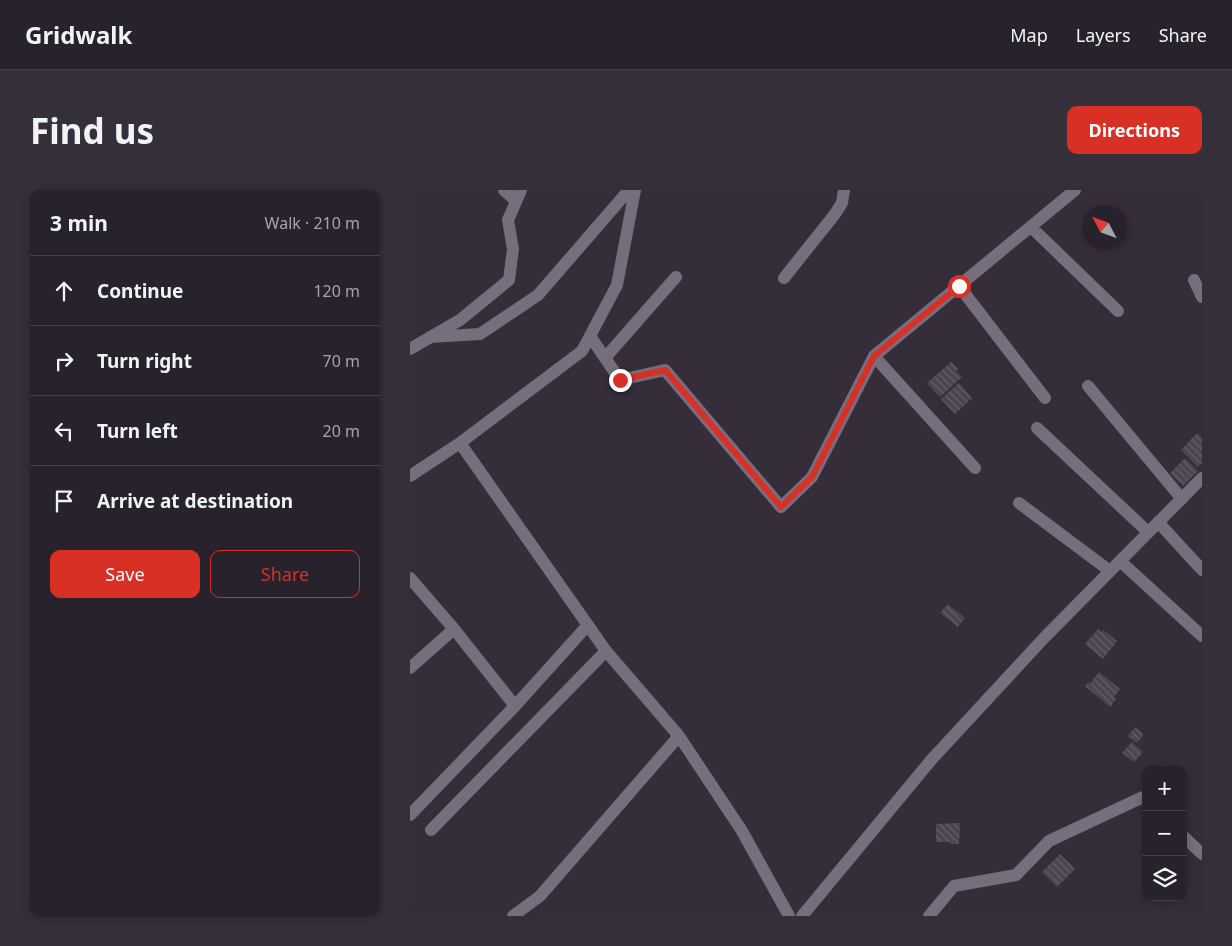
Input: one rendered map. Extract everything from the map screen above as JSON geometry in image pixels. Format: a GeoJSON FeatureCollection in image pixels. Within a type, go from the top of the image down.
{"type":"FeatureCollection","features":[{"type":"Feature","properties":{"kind":"street"},"geometry":{"type":"LineString","coordinates":[[410,348],[460,320],[509,280],[513,249],[508,220],[519,196],[504,190]]}},
{"type":"Feature","properties":{"kind":"street"},"geometry":{"type":"LineString","coordinates":[[430,337],[480,334],[538,295],[629,190]]}},
{"type":"Feature","properties":{"kind":"street"},"geometry":{"type":"LineString","coordinates":[[410,476],[460,443],[582,351],[617,284],[635,190]]}},
{"type":"Feature","properties":{"kind":"street"},"geometry":{"type":"LineString","coordinates":[[784,278],[835,214],[842,202],[844,190]]}},
{"type":"Feature","properties":{"kind":"street"},"geometry":{"type":"LineString","coordinates":[[590,336],[620,380],[665,370],[781,507],[812,477],[874,356],[1075,190]]}},
{"type":"Feature","properties":{"kind":"street"},"geometry":{"type":"LineString","coordinates":[[1030,227],[1118,311]]}},
{"type":"Feature","properties":{"kind":"street"},"geometry":{"type":"LineString","coordinates":[[605,358],[676,276]]}},
{"type":"Feature","properties":{"kind":"street"},"geometry":{"type":"LineString","coordinates":[[1194,280],[1202,297]]}},
{"type":"Feature","properties":{"kind":"street"},"geometry":{"type":"LineString","coordinates":[[959,286],[1045,398]]}},
{"type":"Feature","properties":{"kind":"street"},"geometry":{"type":"LineString","coordinates":[[874,356],[975,468]]}},
{"type":"Feature","properties":{"kind":"street"},"geometry":{"type":"LineString","coordinates":[[1088,386],[1182,499]]}},
{"type":"Feature","properties":{"kind":"street"},"geometry":{"type":"LineString","coordinates":[[1037,428],[1148,532]]}},
{"type":"Feature","properties":{"kind":"street"},"geometry":{"type":"LineString","coordinates":[[460,443],[587,626],[679,736],[718,792],[789,916]]}},
{"type":"Feature","properties":{"kind":"street"},"geometry":{"type":"LineString","coordinates":[[802,916],[932,759],[1044,638],[1202,478]]}},
{"type":"Feature","properties":{"kind":"street"},"geometry":{"type":"LineString","coordinates":[[1019,504],[1110,571]]}},
{"type":"Feature","properties":{"kind":"street"},"geometry":{"type":"LineString","coordinates":[[1158,522],[1202,570]]}},
{"type":"Feature","properties":{"kind":"street"},"geometry":{"type":"LineString","coordinates":[[1120,561],[1202,636]]}},
{"type":"Feature","properties":{"kind":"street"},"geometry":{"type":"LineString","coordinates":[[410,578],[454,629],[515,706]]}},
{"type":"Feature","properties":{"kind":"street"},"geometry":{"type":"LineString","coordinates":[[410,815],[515,706],[587,626]]}},
{"type":"Feature","properties":{"kind":"street"},"geometry":{"type":"LineString","coordinates":[[410,668],[454,629]]}},
{"type":"Feature","properties":{"kind":"street"},"geometry":{"type":"LineString","coordinates":[[431,830],[606,651]]}},
{"type":"Feature","properties":{"kind":"street"},"geometry":{"type":"LineString","coordinates":[[513,916],[540,896],[679,736]]}},
{"type":"Feature","properties":{"kind":"street"},"geometry":{"type":"LineString","coordinates":[[929,916],[954,886],[1016,875],[1049,841],[1142,797]]}},
{"type":"Feature","properties":{"kind":"street"},"geometry":{"type":"LineString","coordinates":[[1187,840],[1202,854]]}},
{"type":"Feature","properties":{"kind":"building"},"geometry":{"type":"Polygon","coordinates":[[[951,362],[958,369],[956,371],[962,377],[940,397],[927,383],[951,362]]]}},
{"type":"Feature","properties":{"kind":"building"},"geometry":{"type":"Polygon","coordinates":[[[959,383],[972,398],[955,414],[941,399],[959,383]]]}},
{"type":"Feature","properties":{"kind":"building"},"geometry":{"type":"Polygon","coordinates":[[[1197,433],[1202,438],[1202,463],[1198,467],[1181,450],[1197,433]]]}},
{"type":"Feature","properties":{"kind":"building"},"geometry":{"type":"Polygon","coordinates":[[[1185,458],[1198,471],[1183,486],[1170,473],[1185,458]]]}},
{"type":"Feature","properties":{"kind":"building"},"geometry":{"type":"Polygon","coordinates":[[[948,604],[965,618],[958,627],[940,613],[948,604]]]}},
{"type":"Feature","properties":{"kind":"building"},"geometry":{"type":"Polygon","coordinates":[[[1098,629],[1101,632],[1103,630],[1117,641],[1103,659],[1085,644],[1098,629]]]}},
{"type":"Feature","properties":{"kind":"building"},"geometry":{"type":"Polygon","coordinates":[[[1099,672],[1120,689],[1110,707],[1085,686],[1088,682],[1090,684],[1099,672]]]}},
{"type":"Feature","properties":{"kind":"building"},"geometry":{"type":"Polygon","coordinates":[[[1135,727],[1143,734],[1137,743],[1128,736],[1135,727]]]}},
{"type":"Feature","properties":{"kind":"building"},"geometry":{"type":"Polygon","coordinates":[[[1132,742],[1143,752],[1134,762],[1122,753],[1132,742]]]}},
{"type":"Feature","properties":{"kind":"building"},"geometry":{"type":"Polygon","coordinates":[[[960,823],[959,844],[936,842],[936,824],[960,823]]]}},
{"type":"Feature","properties":{"kind":"building"},"geometry":{"type":"Polygon","coordinates":[[[1060,854],[1075,869],[1057,887],[1042,872],[1060,854]]]}},
{"type":"Feature","properties":{"kind":"route"},"geometry":{"type":"LineString","coordinates":[[620,380],[665,370],[781,507],[812,477],[874,356],[959,286]]}}]}
